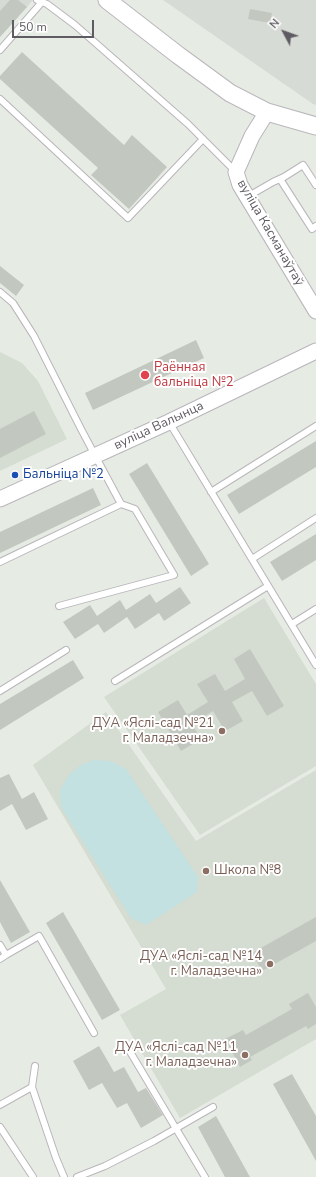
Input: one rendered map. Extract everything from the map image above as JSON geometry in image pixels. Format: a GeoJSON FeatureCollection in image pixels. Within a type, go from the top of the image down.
{"type":"FeatureCollection","features":[{"type":"Feature","properties":{"kind":"main road"},"geometry":{"type":"LineString","coordinates":[[107,0],[230,93],[266,112],[316,126]]}},
{"type":"Feature","properties":{"kind":"street","name":"вуліца Касманаўтаў"},"geometry":{"type":"LineString","coordinates":[[266,112],[252,136],[236,172],[240,185],[247,197],[314,302]]}},
{"type":"Feature","properties":{"kind":"street","name":"вуліца Валынца"},"geometry":{"type":"LineString","coordinates":[[0,499],[169,422],[316,350]]}},
{"type":"Feature","properties":{"kind":"lane"},"geometry":{"type":"LineString","coordinates":[[0,50],[39,1],[47,4],[75,25],[188,124],[236,172]]}},
{"type":"Feature","properties":{"kind":"lane"},"geometry":{"type":"LineString","coordinates":[[0,99],[128,218],[203,139]]}},
{"type":"Feature","properties":{"kind":"lane"},"geometry":{"type":"LineString","coordinates":[[247,197],[303,165],[316,185]]}},
{"type":"Feature","properties":{"kind":"lane"},"geometry":{"type":"LineString","coordinates":[[280,179],[312,229],[316,226]]}},
{"type":"Feature","properties":{"kind":"lane"},"geometry":{"type":"LineString","coordinates":[[0,292],[13,303],[34,336],[121,504],[135,509],[174,575],[59,606]]}},
{"type":"Feature","properties":{"kind":"lane"},"geometry":{"type":"LineString","coordinates":[[169,422],[316,665]]}},
{"type":"Feature","properties":{"kind":"lane"},"geometry":{"type":"LineString","coordinates":[[211,492],[316,426]]}},
{"type":"Feature","properties":{"kind":"lane"},"geometry":{"type":"LineString","coordinates":[[0,562],[121,504]]}},
{"type":"Feature","properties":{"kind":"lane"},"geometry":{"type":"LineString","coordinates":[[252,559],[316,518]]}},
{"type":"Feature","properties":{"kind":"lane"},"geometry":{"type":"LineString","coordinates":[[115,681],[268,586]]}},
{"type":"Feature","properties":{"kind":"lane"},"geometry":{"type":"LineString","coordinates":[[292,624],[316,609]]}},
{"type":"Feature","properties":{"kind":"lane"},"geometry":{"type":"LineString","coordinates":[[0,691],[66,650]]}},
{"type":"Feature","properties":{"kind":"lane"},"geometry":{"type":"LineString","coordinates":[[0,945],[3,957],[39,936],[94,1033]]}},
{"type":"Feature","properties":{"kind":"lane"},"geometry":{"type":"LineString","coordinates":[[126,1045],[205,1177]]}},
{"type":"Feature","properties":{"kind":"lane"},"geometry":{"type":"LineString","coordinates":[[35,1066],[32,1087],[64,1177]]}},
{"type":"Feature","properties":{"kind":"lane"},"geometry":{"type":"LineString","coordinates":[[0,1105],[32,1087]]}},
{"type":"Feature","properties":{"kind":"lane"},"geometry":{"type":"LineString","coordinates":[[76,1177],[105,1166],[213,1108]]}},
{"type":"Feature","properties":{"kind":"lane"},"geometry":{"type":"LineString","coordinates":[[0,1127],[33,1177]]}},
{"type":"Feature","properties":{"kind":"shaded area"},"geometry":{"type":"Polygon","coordinates":[[[0,0],[33,0],[0,37],[0,0]]]}},
{"type":"Feature","properties":{"kind":"shaded area"},"geometry":{"type":"Polygon","coordinates":[[[163,0],[316,0],[316,105],[313,104],[163,0]]]}},
{"type":"Feature","properties":{"kind":"shaded area"},"geometry":{"type":"Polygon","coordinates":[[[0,352],[22,363],[38,381],[67,439],[0,471],[0,352]]]}},
{"type":"Feature","properties":{"kind":"shaded area","name":"ДУА «Яслі-сад №21 г. Маладзечна»"},"geometry":{"type":"Polygon","coordinates":[[[264,598],[316,684],[316,766],[200,835],[104,697],[264,598]]]}},
{"type":"Feature","properties":{"kind":"shaded area","name":"Школа №8"},"geometry":{"type":"Polygon","coordinates":[[[106,712],[196,841],[316,770],[316,1039],[180,1118],[120,1015],[166,989],[33,765],[106,712]]]}},
{"type":"Feature","properties":{"kind":"shaded area"},"geometry":{"type":"Polygon","coordinates":[[[93,760],[111,761],[126,769],[198,877],[197,892],[146,925],[131,918],[61,807],[60,790],[69,775],[81,765],[93,760]]]}},
{"type":"Feature","properties":{"kind":"building"},"geometry":{"type":"Polygon","coordinates":[[[10,0],[18,0],[27,7],[0,37],[0,11],[10,0]]]}},
{"type":"Feature","properties":{"kind":"building"},"geometry":{"type":"Polygon","coordinates":[[[250,9],[272,13],[270,23],[248,19],[250,9]]]}},
{"type":"Feature","properties":{"kind":"building"},"geometry":{"type":"Polygon","coordinates":[[[22,52],[124,145],[132,135],[167,167],[129,209],[91,175],[98,168],[0,79],[0,76],[22,52]]]}},
{"type":"Feature","properties":{"kind":"building"},"geometry":{"type":"Polygon","coordinates":[[[0,266],[24,285],[16,296],[0,283],[0,266]]]}},
{"type":"Feature","properties":{"kind":"building","name":"Раённая бальніца №2"},"geometry":{"type":"Polygon","coordinates":[[[196,340],[204,358],[93,410],[85,393],[196,340]]]}},
{"type":"Feature","properties":{"kind":"building"},"geometry":{"type":"Polygon","coordinates":[[[34,411],[46,434],[0,458],[0,429],[34,411]]]}},
{"type":"Feature","properties":{"kind":"building"},"geometry":{"type":"Polygon","coordinates":[[[316,441],[316,467],[239,514],[227,495],[316,441]]]}},
{"type":"Feature","properties":{"kind":"building"},"geometry":{"type":"Polygon","coordinates":[[[147,463],[209,564],[191,576],[129,474],[147,463]]]}},
{"type":"Feature","properties":{"kind":"building"},"geometry":{"type":"Polygon","coordinates":[[[93,488],[101,505],[0,553],[0,532],[93,488]]]}},
{"type":"Feature","properties":{"kind":"building"},"geometry":{"type":"Polygon","coordinates":[[[316,534],[316,560],[282,581],[270,562],[316,534]]]}},
{"type":"Feature","properties":{"kind":"building"},"geometry":{"type":"Polygon","coordinates":[[[180,587],[191,603],[164,621],[159,613],[135,629],[127,617],[104,633],[98,624],[75,639],[63,622],[90,605],[97,616],[120,600],[126,610],[150,594],[156,603],[180,587]]]}},
{"type":"Feature","properties":{"kind":"building"},"geometry":{"type":"Polygon","coordinates":[[[250,649],[284,706],[267,716],[252,691],[232,702],[243,721],[225,731],[213,711],[192,724],[201,739],[181,751],[158,712],[178,700],[187,715],[208,702],[197,684],[215,674],[225,691],[245,679],[234,659],[250,649]]]}},
{"type":"Feature","properties":{"kind":"building"},"geometry":{"type":"Polygon","coordinates":[[[73,660],[84,678],[0,730],[0,704],[73,660]]]}},
{"type":"Feature","properties":{"kind":"building"},"geometry":{"type":"Polygon","coordinates":[[[9,774],[22,799],[34,792],[48,819],[26,830],[12,804],[0,811],[0,778],[9,774]]]}},
{"type":"Feature","properties":{"kind":"building"},"geometry":{"type":"Polygon","coordinates":[[[0,880],[30,932],[11,943],[0,922],[0,880]]]}},
{"type":"Feature","properties":{"kind":"building"},"geometry":{"type":"Polygon","coordinates":[[[63,912],[120,1010],[102,1020],[46,923],[63,912]]]}},
{"type":"Feature","properties":{"kind":"building"},"geometry":{"type":"Polygon","coordinates":[[[316,917],[316,941],[262,971],[252,953],[316,917]]]}},
{"type":"Feature","properties":{"kind":"building"},"geometry":{"type":"Polygon","coordinates":[[[308,993],[316,1007],[316,1024],[308,1029],[306,1026],[250,1057],[252,1060],[240,1067],[225,1039],[243,1030],[246,1035],[292,1009],[289,1004],[308,993]]]}},
{"type":"Feature","properties":{"kind":"building"},"geometry":{"type":"Polygon","coordinates":[[[99,1046],[114,1072],[124,1067],[138,1092],[146,1088],[163,1115],[141,1128],[127,1103],[117,1108],[102,1083],[89,1090],[73,1061],[99,1046]]]}},
{"type":"Feature","properties":{"kind":"building"},"geometry":{"type":"Polygon","coordinates":[[[292,1074],[316,1116],[316,1161],[273,1084],[292,1074]]]}},
{"type":"Feature","properties":{"kind":"building"},"geometry":{"type":"Polygon","coordinates":[[[216,1116],[250,1177],[225,1177],[198,1127],[216,1116]]]}},
{"type":"Feature","properties":{"kind":"place","name":"Раённая бальніца №2"},"geometry":{"type":"Point","coordinates":[145,375]}},
{"type":"Feature","properties":{"kind":"place","name":"Бальніца №2"},"geometry":{"type":"Point","coordinates":[15,475]}},
{"type":"Feature","properties":{"kind":"place","name":"ДУА «Яслі-сад №21 г. Маладзечна»"},"geometry":{"type":"Point","coordinates":[222,731]}},
{"type":"Feature","properties":{"kind":"place","name":"Школа №8"},"geometry":{"type":"Point","coordinates":[206,871]}},
{"type":"Feature","properties":{"kind":"place","name":"ДУА «Яслі-сад №14 г. Маладзечна»"},"geometry":{"type":"Point","coordinates":[270,964]}},
{"type":"Feature","properties":{"kind":"place","name":"ДУА «Яслі-сад №11 г. Маладзечна»"},"geometry":{"type":"Point","coordinates":[245,1055]}}]}
